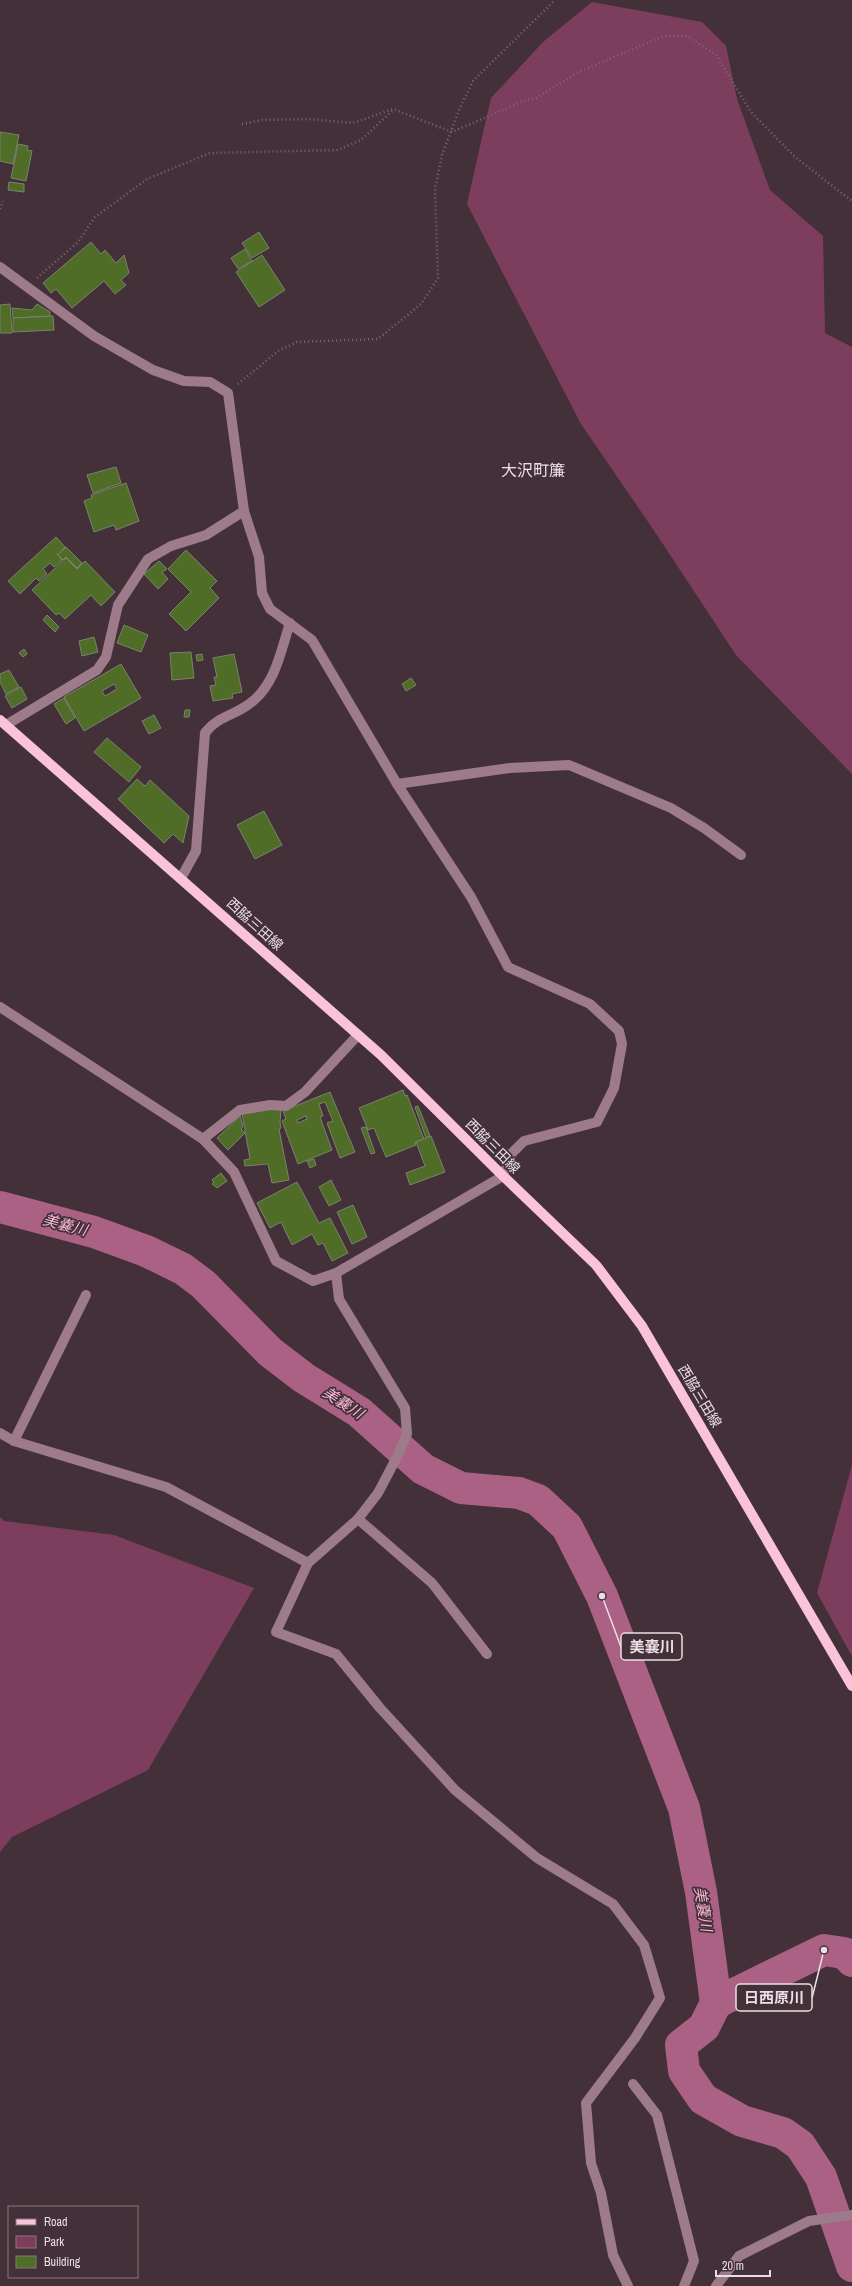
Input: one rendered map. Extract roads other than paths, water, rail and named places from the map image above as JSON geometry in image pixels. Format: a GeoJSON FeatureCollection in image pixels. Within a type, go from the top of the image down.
{"type":"FeatureCollection","features":[{"type":"Feature","properties":{"kind":"main road","name":"西脇三田線"},"geometry":{"type":"LineString","coordinates":[[3,722],[358,1035],[426,1098],[503,1176],[596,1265],[642,1326],[852,1686]]}},
{"type":"Feature","properties":{"kind":"street"},"geometry":{"type":"LineString","coordinates":[[0,267],[94,336],[153,370],[184,381],[210,382],[228,393],[244,511],[258,557],[262,593],[270,609],[312,640],[397,784],[471,896],[508,967],[590,1004],[619,1031],[622,1044],[614,1088],[597,1122],[524,1141],[512,1153],[503,1176],[336,1273],[313,1281],[276,1261],[234,1172],[203,1139],[0,1007]]}},
{"type":"Feature","properties":{"kind":"street"},"geometry":{"type":"LineString","coordinates":[[3,722],[98,670],[106,657],[118,605],[148,559],[171,546],[206,535],[244,511]]}},
{"type":"Feature","properties":{"kind":"street"},"geometry":{"type":"LineString","coordinates":[[181,878],[196,851],[205,733],[212,723],[253,702],[271,679],[290,623]]}},
{"type":"Feature","properties":{"kind":"street"},"geometry":{"type":"LineString","coordinates":[[397,784],[510,768],[569,765],[671,808],[704,828],[741,855]]}},
{"type":"Feature","properties":{"kind":"street"},"geometry":{"type":"LineString","coordinates":[[203,1139],[240,1110],[270,1105],[286,1106],[305,1092],[358,1035]]}},
{"type":"Feature","properties":{"kind":"street"},"geometry":{"type":"LineString","coordinates":[[336,1273],[339,1299],[404,1408],[407,1434],[398,1455],[378,1492],[358,1519],[308,1563],[276,1632],[336,1654],[380,1708],[455,1790],[538,1858],[613,1904],[644,1945],[660,1998],[635,2038],[586,2103],[591,2163],[602,2193],[613,2255],[628,2286]]}},
{"type":"Feature","properties":{"kind":"street"},"geometry":{"type":"LineString","coordinates":[[14,1441],[86,1295]]}},
{"type":"Feature","properties":{"kind":"street"},"geometry":{"type":"LineString","coordinates":[[0,1433],[14,1441],[166,1488],[308,1563]]}},
{"type":"Feature","properties":{"kind":"street"},"geometry":{"type":"LineString","coordinates":[[358,1519],[432,1583],[486,1654]]}},
{"type":"Feature","properties":{"kind":"street"},"geometry":{"type":"LineString","coordinates":[[633,2084],[657,2115],[692,2253],[694,2261],[684,2286]]}},
{"type":"Feature","properties":{"kind":"street"},"geometry":{"type":"LineString","coordinates":[[716,2286],[739,2256],[809,2222],[852,2215]]}},
{"type":"Feature","properties":{"kind":"waterway","name":"美嚢川"},"geometry":{"type":"LineString","coordinates":[[0,1207],[94,1232],[146,1251],[183,1269],[203,1284],[270,1352],[304,1378],[359,1412],[423,1469],[461,1488],[519,1493],[538,1500],[567,1527],[602,1596],[684,1808],[701,1892],[716,2003],[704,2027],[681,2045],[684,2071],[703,2099],[742,2121],[783,2133],[800,2145],[821,2177],[852,2266]]}},
{"type":"Feature","properties":{"kind":"waterway"},"geometry":{"type":"LineString","coordinates":[[716,2003],[824,1950],[844,1953],[852,1961]]}},
{"type":"Feature","properties":{"kind":"place","name":"美嚢川"},"geometry":{"type":"Point","coordinates":[602,1596]}},
{"type":"Feature","properties":{"kind":"place","name":"日西原川"},"geometry":{"type":"Point","coordinates":[824,1950]}},
{"type":"Feature","properties":{"kind":"district","name":"大沢町簾"},"geometry":{"type":"Point","coordinates":[533,470]}}]}
